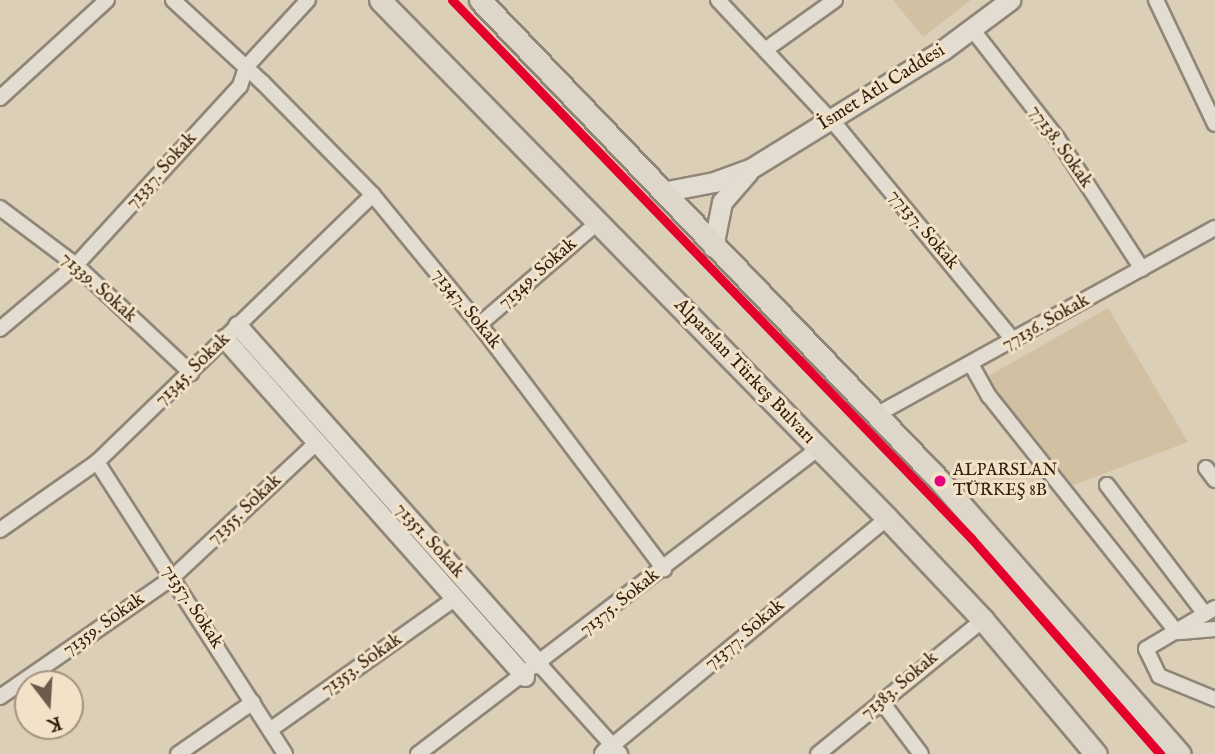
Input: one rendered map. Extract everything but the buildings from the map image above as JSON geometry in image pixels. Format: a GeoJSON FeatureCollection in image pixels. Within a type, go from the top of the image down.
{"type":"FeatureCollection","features":[{"type":"Feature","properties":{"kind":"main road","name":"Alparslan Türkeş Bulvarı"},"geometry":{"type":"LineString","coordinates":[[380,0],[485,102],[597,223],[887,518],[983,620],[1096,754]]}},
{"type":"Feature","properties":{"kind":"main road"},"geometry":{"type":"LineString","coordinates":[[480,0],[713,247],[940,481],[1180,754]]}},
{"type":"Feature","properties":{"kind":"main road","name":"İsmet Atlı Caddesi"},"geometry":{"type":"LineString","coordinates":[[750,169],[972,29],[1010,0]]}},
{"type":"Feature","properties":{"kind":"main road"},"geometry":{"type":"LineString","coordinates":[[662,192],[714,182],[750,169]]}},
{"type":"Feature","properties":{"kind":"main road"},"geometry":{"type":"LineString","coordinates":[[713,247],[722,202],[750,169]]}},
{"type":"Feature","properties":{"kind":"street"},"geometry":{"type":"LineString","coordinates":[[0,98],[107,0]]}},
{"type":"Feature","properties":{"kind":"street","name":"71347. Sokak"},"geometry":{"type":"LineString","coordinates":[[173,0],[246,67],[373,195],[480,324],[664,569]]}},
{"type":"Feature","properties":{"kind":"street","name":"71337. Sokak"},"geometry":{"type":"LineString","coordinates":[[0,329],[76,265],[240,86],[246,67],[307,0]]}},
{"type":"Feature","properties":{"kind":"street","name":"77137. Sokak"},"geometry":{"type":"LineString","coordinates":[[718,0],[830,120],[1014,341]]}},
{"type":"Feature","properties":{"kind":"street"},"geometry":{"type":"LineString","coordinates":[[765,50],[835,0]]}},
{"type":"Feature","properties":{"kind":"street"},"geometry":{"type":"LineString","coordinates":[[1156,0],[1215,124]]}},
{"type":"Feature","properties":{"kind":"street","name":"77138. Sokak"},"geometry":{"type":"LineString","coordinates":[[972,29],[1057,138],[1142,269]]}},
{"type":"Feature","properties":{"kind":"street","name":"71345. Sokak"},"geometry":{"type":"LineString","coordinates":[[0,530],[97,462],[373,195]]}},
{"type":"Feature","properties":{"kind":"street","name":"71339. Sokak"},"geometry":{"type":"LineString","coordinates":[[0,208],[76,265],[191,373]]}},
{"type":"Feature","properties":{"kind":"street","name":"71349. Sokak"},"geometry":{"type":"LineString","coordinates":[[480,324],[597,223]]}},
{"type":"Feature","properties":{"kind":"street","name":"77136. Sokak"},"geometry":{"type":"LineString","coordinates":[[876,415],[1215,228]]}},
{"type":"Feature","properties":{"kind":"street","name":"71351. Sokak"},"geometry":{"type":"LineString","coordinates":[[238,326],[540,665],[612,751]]}},
{"type":"Feature","properties":{"kind":"street","name":"71351. Sokak"},"geometry":{"type":"LineString","coordinates":[[225,339],[525,677]]}},
{"type":"Feature","properties":{"kind":"street"},"geometry":{"type":"LineString","coordinates":[[971,364],[989,396],[1177,632]]}},
{"type":"Feature","properties":{"kind":"street","name":"71355. Sokak"},"geometry":{"type":"LineString","coordinates":[[173,577],[316,443]]}},
{"type":"Feature","properties":{"kind":"street","name":"71375. Sokak"},"geometry":{"type":"LineString","coordinates":[[418,754],[525,677],[819,448]]}},
{"type":"Feature","properties":{"kind":"street","name":"71357. Sokak"},"geometry":{"type":"LineString","coordinates":[[97,462],[285,754]]}},
{"type":"Feature","properties":{"kind":"street"},"geometry":{"type":"LineString","coordinates":[[1107,485],[1210,611],[1146,649],[1159,676],[1215,699]]}},
{"type":"Feature","properties":{"kind":"street","name":"71377. Sokak"},"geometry":{"type":"LineString","coordinates":[[612,751],[887,518]]}},
{"type":"Feature","properties":{"kind":"street","name":"71359. Sokak"},"geometry":{"type":"LineString","coordinates":[[0,697],[173,577]]}},
{"type":"Feature","properties":{"kind":"street","name":"71353. Sokak"},"geometry":{"type":"LineString","coordinates":[[270,730],[454,599]]}},
{"type":"Feature","properties":{"kind":"street","name":"71383. Sokak"},"geometry":{"type":"LineString","coordinates":[[818,754],[983,620]]}},
{"type":"Feature","properties":{"kind":"street"},"geometry":{"type":"LineString","coordinates":[[1177,632],[1215,629]]}},
{"type":"Feature","properties":{"kind":"street"},"geometry":{"type":"LineString","coordinates":[[881,701],[921,754]]}},
{"type":"Feature","properties":{"kind":"street"},"geometry":{"type":"LineString","coordinates":[[178,754],[253,702]]}},
{"type":"Feature","properties":{"kind":"shaded area"},"geometry":{"type":"Polygon","coordinates":[[[893,0],[971,0],[923,37],[893,0]]]}},
{"type":"Feature","properties":{"kind":"shaded area"},"geometry":{"type":"Polygon","coordinates":[[[1108,308],[1188,442],[1063,489],[985,378],[1108,308]]]}},
{"type":"Feature","properties":{"kind":"shaded area"},"geometry":{"type":"Polygon","coordinates":[[[239,339],[531,663],[528,666],[236,342],[239,339]]]}},
{"type":"Feature","properties":{"kind":"transit line"},"geometry":{"type":"LineString","coordinates":[[452,0],[971,538],[1160,754]]}},
{"type":"Feature","properties":{"kind":"place","name":"ALPARSLAN TÜRKEŞ 8B"},"geometry":{"type":"Point","coordinates":[940,481]}}]}
